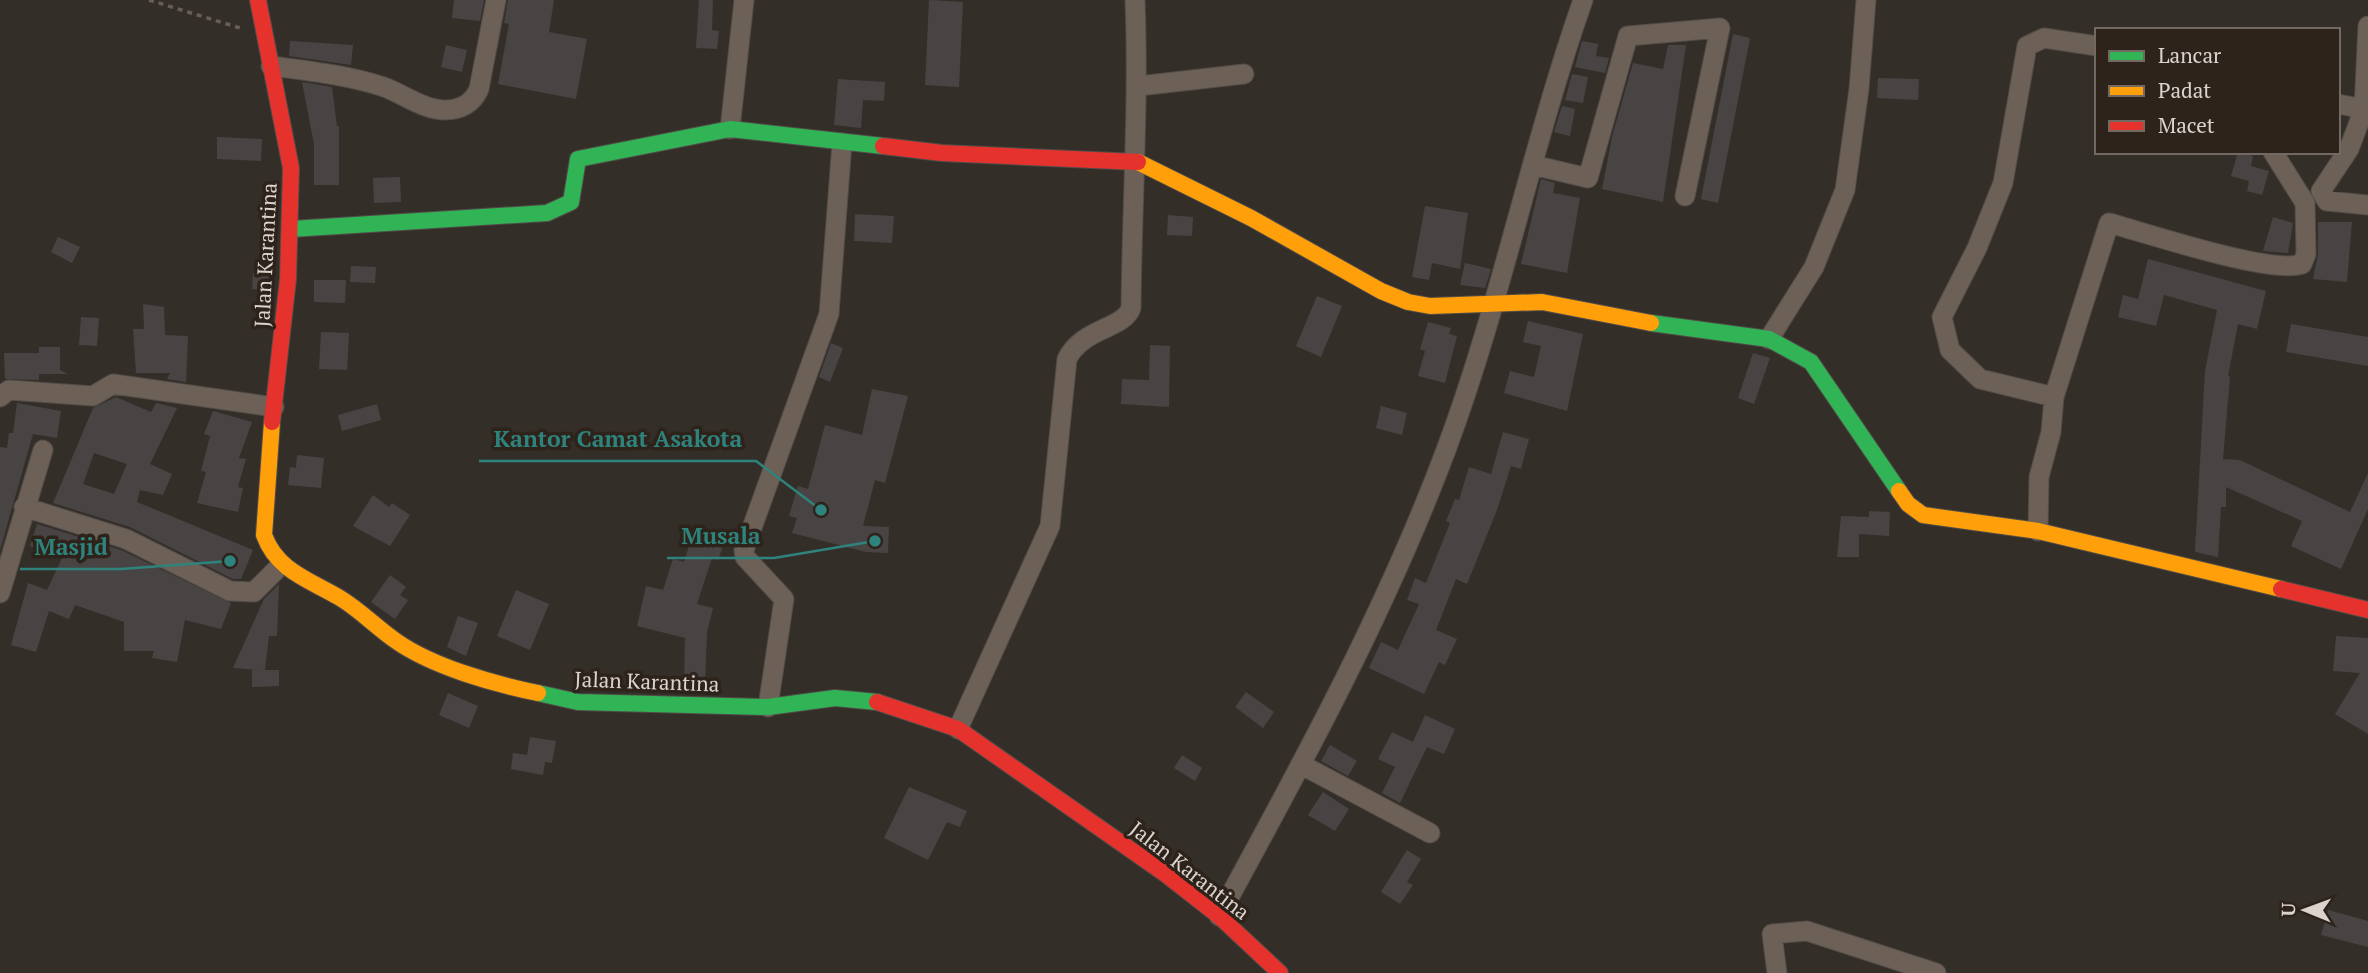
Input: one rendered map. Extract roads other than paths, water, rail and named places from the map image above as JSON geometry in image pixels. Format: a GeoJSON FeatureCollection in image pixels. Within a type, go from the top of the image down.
{"type":"FeatureCollection","features":[{"type":"Feature","properties":{"kind":"street","name":"Jalan Karantina"},"geometry":{"type":"LineString","coordinates":[[258,0],[291,168],[290,229],[266,471],[264,535],[270,552],[281,565],[343,600],[398,643],[483,681],[578,702],[768,707],[835,698],[879,702],[958,729],[1164,873],[1219,916],[1280,973]]}},
{"type":"Feature","properties":{"kind":"street"},"geometry":{"type":"LineString","coordinates":[[271,66],[332,74],[385,88],[433,109],[466,105],[474,100],[479,89],[496,0]]}},
{"type":"Feature","properties":{"kind":"street"},"geometry":{"type":"LineString","coordinates":[[730,129],[744,0]]}},
{"type":"Feature","properties":{"kind":"street"},"geometry":{"type":"LineString","coordinates":[[958,729],[1050,526],[1068,359],[1076,342],[1129,313],[1133,159],[1139,86],[1135,0]]}},
{"type":"Feature","properties":{"kind":"street"},"geometry":{"type":"LineString","coordinates":[[1219,916],[1302,765],[1374,623],[1412,538],[1495,306],[1533,165],[1583,0]]}},
{"type":"Feature","properties":{"kind":"street"},"geometry":{"type":"LineString","coordinates":[[1769,340],[1814,267],[1845,190],[1859,89],[1867,0]]}},
{"type":"Feature","properties":{"kind":"street"},"geometry":{"type":"LineString","coordinates":[[2305,203],[2321,191],[2349,149],[2364,109],[2368,26]]}},
{"type":"Feature","properties":{"kind":"street"},"geometry":{"type":"LineString","coordinates":[[1533,165],[1588,178],[1628,36],[1720,28],[1685,196]]}},
{"type":"Feature","properties":{"kind":"street"},"geometry":{"type":"LineString","coordinates":[[2054,397],[1980,379],[1950,350],[1942,317],[1977,248],[2003,183],[2027,46],[2044,38],[2095,46]]}},
{"type":"Feature","properties":{"kind":"street"},"geometry":{"type":"LineString","coordinates":[[1139,86],[1244,74]]}},
{"type":"Feature","properties":{"kind":"street"},"geometry":{"type":"LineString","coordinates":[[2340,104],[2364,109]]}},
{"type":"Feature","properties":{"kind":"street"},"geometry":{"type":"LineString","coordinates":[[290,229],[547,213],[571,202],[578,159],[730,129],[842,143],[1017,158],[1133,159],[1251,218],[1381,291],[1430,306],[1495,306],[1542,302],[1618,318],[1769,340],[1811,362],[1861,439],[1914,511],[1934,518],[2038,531],[2368,610]]}},
{"type":"Feature","properties":{"kind":"street"},"geometry":{"type":"LineString","coordinates":[[768,707],[784,599],[745,557],[744,550],[829,314],[842,143]]}},
{"type":"Feature","properties":{"kind":"street"},"geometry":{"type":"LineString","coordinates":[[2038,531],[2039,477],[2051,432],[2054,397],[2109,223],[2260,262],[2292,266],[2302,264],[2306,254],[2305,203],[2274,154]]}},
{"type":"Feature","properties":{"kind":"street"},"geometry":{"type":"LineString","coordinates":[[2321,191],[2327,201],[2368,205]]}},
{"type":"Feature","properties":{"kind":"street"},"geometry":{"type":"LineString","coordinates":[[0,397],[9,390],[93,396],[113,384],[274,407]]}},
{"type":"Feature","properties":{"kind":"street"},"geometry":{"type":"LineString","coordinates":[[0,593],[43,450]]}},
{"type":"Feature","properties":{"kind":"street"},"geometry":{"type":"LineString","coordinates":[[24,507],[126,540],[230,591],[254,592],[281,565]]}},
{"type":"Feature","properties":{"kind":"street"},"geometry":{"type":"LineString","coordinates":[[1302,765],[1430,833]]}},
{"type":"Feature","properties":{"kind":"street"},"geometry":{"type":"LineString","coordinates":[[1777,973],[1772,934],[1807,931],[1936,973]]}},
{"type":"Feature","properties":{"kind":"place","name":"Kantor Camat Asakota"},"geometry":{"type":"Point","coordinates":[821,510]}},
{"type":"Feature","properties":{"kind":"place","name":"Musala"},"geometry":{"type":"Point","coordinates":[875,541]}},
{"type":"Feature","properties":{"kind":"place","name":"Masjid"},"geometry":{"type":"Point","coordinates":[230,561]}}]}
